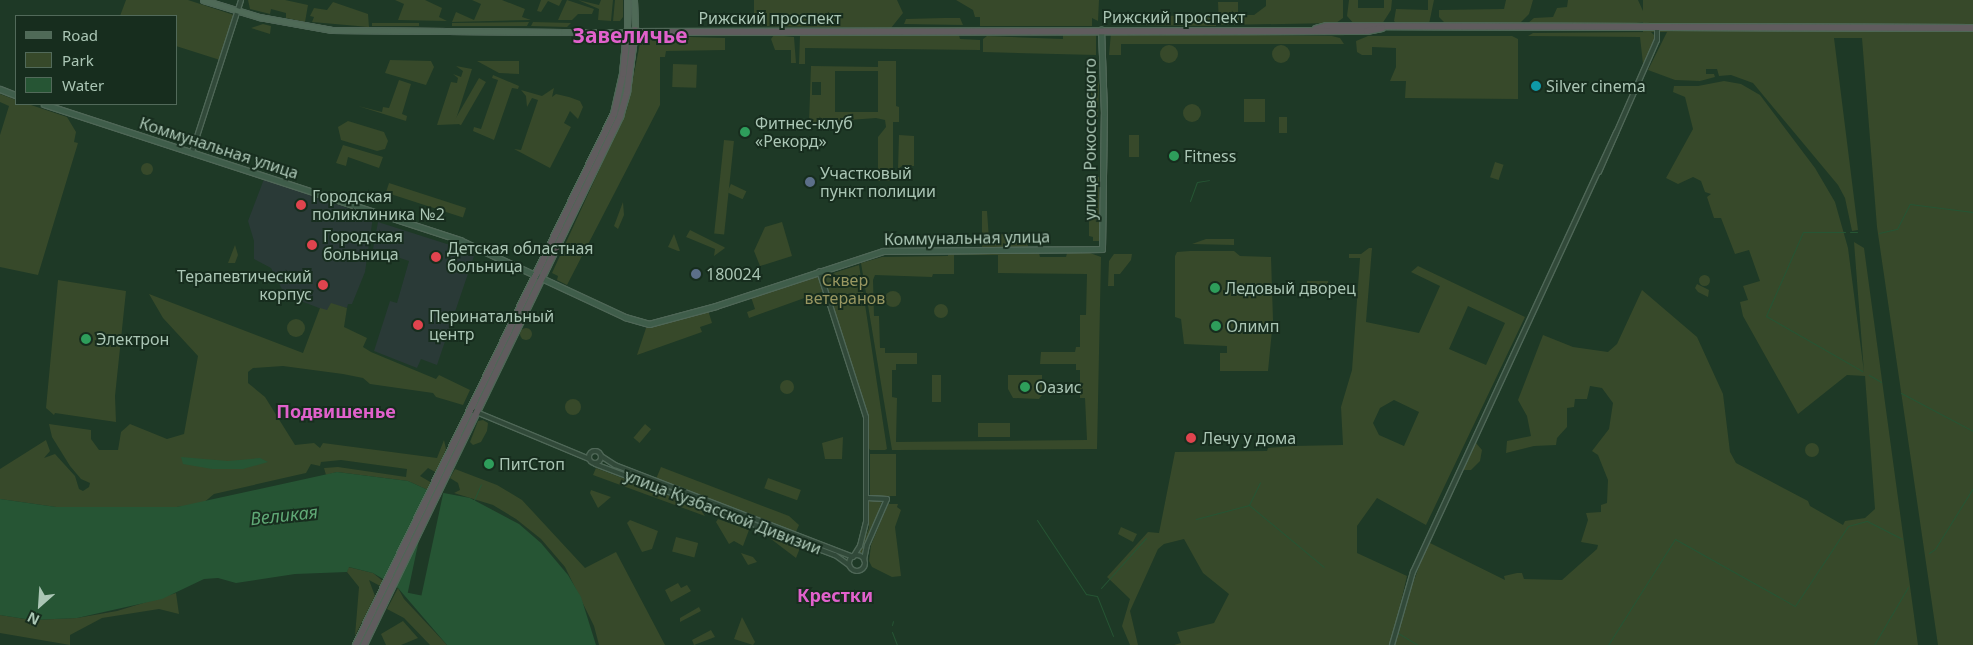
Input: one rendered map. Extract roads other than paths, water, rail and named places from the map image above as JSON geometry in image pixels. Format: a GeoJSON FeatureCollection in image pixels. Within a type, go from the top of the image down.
{"type":"FeatureCollection","features":[{"type":"Feature","properties":{"kind":"highway","name":"Рижский проспект"},"geometry":{"type":"LineString","coordinates":[[627,32],[1310,30],[1327,26],[1657,29],[1973,28]]}},
{"type":"Feature","properties":{"kind":"highway"},"geometry":{"type":"LineString","coordinates":[[364,645],[469,409],[614,114],[622,82],[627,32]]}},
{"type":"Feature","properties":{"kind":"highway"},"geometry":{"type":"LineString","coordinates":[[356,645],[383,602],[451,468],[476,412],[624,105],[635,32]]}},
{"type":"Feature","properties":{"kind":"main road","name":"Рижский проспект"},"geometry":{"type":"LineString","coordinates":[[203,0],[281,22],[332,30],[627,32]]}},
{"type":"Feature","properties":{"kind":"main road"},"geometry":{"type":"LineString","coordinates":[[627,0],[627,32]]}},
{"type":"Feature","properties":{"kind":"main road"},"geometry":{"type":"LineString","coordinates":[[634,0],[635,32]]}},
{"type":"Feature","properties":{"kind":"main road","name":"улица Рокоссовского"},"geometry":{"type":"LineString","coordinates":[[1101,30],[1104,114],[1102,249]]}},
{"type":"Feature","properties":{"kind":"main road"},"geometry":{"type":"LineString","coordinates":[[0,89],[15,94]]}},
{"type":"Feature","properties":{"kind":"main road","name":"Коммунальная улица"},"geometry":{"type":"LineString","coordinates":[[47,105],[460,240],[536,273],[625,317],[649,324],[710,308],[819,271],[890,250],[1102,249]]}},
{"type":"Feature","properties":{"kind":"street"},"geometry":{"type":"LineString","coordinates":[[192,152],[241,0]]}},
{"type":"Feature","properties":{"kind":"street"},"geometry":{"type":"LineString","coordinates":[[1392,645],[1413,572],[1616,133],[1657,40],[1657,29]]}},
{"type":"Feature","properties":{"kind":"street"},"geometry":{"type":"LineString","coordinates":[[819,271],[866,417],[867,498],[863,537],[849,565],[853,570],[860,571],[867,544],[887,498],[867,498]]}},
{"type":"Feature","properties":{"kind":"street","name":"улица Кузбасской Дивизии"},"geometry":{"type":"LineString","coordinates":[[469,409],[579,452],[595,464],[835,555],[849,565]]}},
{"type":"Feature","properties":{"kind":"street","name":"улица Кузбасской Дивизии"},"geometry":{"type":"LineString","coordinates":[[579,452],[591,453],[597,451],[615,465],[852,557]]}},
{"type":"Feature","properties":{"kind":"street"},"geometry":{"type":"LineString","coordinates":[[589,459],[591,453]]}},
{"type":"Feature","properties":{"kind":"street"},"geometry":{"type":"LineString","coordinates":[[595,464],[600,461],[601,456]]}},
{"type":"Feature","properties":{"kind":"street"},"geometry":{"type":"LineString","coordinates":[[852,557],[858,556],[864,560]]}},
{"type":"Feature","properties":{"kind":"water"},"geometry":{"type":"Polygon","coordinates":[[[181,457],[228,461],[260,458],[268,462],[243,469],[212,469],[183,464],[181,457]]]}},
{"type":"Feature","properties":{"kind":"water","name":"Великая"},"geometry":{"type":"Polygon","coordinates":[[[337,472],[408,481],[428,490],[470,498],[519,524],[541,543],[568,575],[581,597],[596,645],[447,645],[398,588],[373,573],[349,567],[347,572],[295,574],[236,583],[218,578],[204,579],[162,599],[77,618],[32,620],[0,615],[0,499],[56,507],[177,507],[337,472]]]}},
{"type":"Feature","properties":{"kind":"waterway"},"geometry":{"type":"LineString","coordinates":[[1190,201],[1197,182],[1209,180]]}},
{"type":"Feature","properties":{"kind":"waterway"},"geometry":{"type":"LineString","coordinates":[[1879,233],[1897,229],[1910,204],[1972,212]]}},
{"type":"Feature","properties":{"kind":"waterway"},"geometry":{"type":"LineString","coordinates":[[1845,232],[1803,232],[1766,316],[1862,371]]}},
{"type":"Feature","properties":{"kind":"waterway"},"geometry":{"type":"LineString","coordinates":[[1850,232],[1857,232]]}},
{"type":"Feature","properties":{"kind":"waterway"},"geometry":{"type":"LineString","coordinates":[[1869,375],[1881,382]]}},
{"type":"Feature","properties":{"kind":"waterway"},"geometry":{"type":"LineString","coordinates":[[1901,393],[1973,431]]}},
{"type":"Feature","properties":{"kind":"waterway"},"geometry":{"type":"LineString","coordinates":[[1196,519],[1249,505],[1260,482]]}},
{"type":"Feature","properties":{"kind":"waterway"},"geometry":{"type":"LineString","coordinates":[[474,500],[481,484]]}},
{"type":"Feature","properties":{"kind":"waterway"},"geometry":{"type":"LineString","coordinates":[[1929,553],[1935,549],[1973,488]]}},
{"type":"Feature","properties":{"kind":"waterway"},"geometry":{"type":"LineString","coordinates":[[1249,505],[1324,567]]}},
{"type":"Feature","properties":{"kind":"waterway"},"geometry":{"type":"LineString","coordinates":[[1037,520],[1086,594],[1097,596],[1113,636]]}},
{"type":"Feature","properties":{"kind":"waterway"},"geometry":{"type":"LineString","coordinates":[[1608,645],[1675,539],[1795,606],[1848,526],[1867,521],[1902,539]]}},
{"type":"Feature","properties":{"kind":"waterway"},"geometry":{"type":"LineString","coordinates":[[1101,588],[1146,538]]}},
{"type":"Feature","properties":{"kind":"waterway"},"geometry":{"type":"LineString","coordinates":[[1874,645],[1908,587]]}},
{"type":"Feature","properties":{"kind":"waterway"},"geometry":{"type":"LineString","coordinates":[[892,625],[893,621]]}},
{"type":"Feature","properties":{"kind":"waterway"},"geometry":{"type":"LineString","coordinates":[[892,632],[897,645]]}},
{"type":"Feature","properties":{"kind":"waterway"},"geometry":{"type":"LineString","coordinates":[[1398,633],[1418,645]]}},
{"type":"Feature","properties":{"kind":"place","name":"Silver cinema"},"geometry":{"type":"Point","coordinates":[1536,86]}},
{"type":"Feature","properties":{"kind":"place","name":"Фитнес-клуб «Рекорд»"},"geometry":{"type":"Point","coordinates":[745,132]}},
{"type":"Feature","properties":{"kind":"place","name":"Fitness"},"geometry":{"type":"Point","coordinates":[1174,156]}},
{"type":"Feature","properties":{"kind":"place","name":"Участковый пункт полиции"},"geometry":{"type":"Point","coordinates":[810,182]}},
{"type":"Feature","properties":{"kind":"place","name":"Городская поликлиника №2"},"geometry":{"type":"Point","coordinates":[301,205]}},
{"type":"Feature","properties":{"kind":"place","name":"Городская больница"},"geometry":{"type":"Point","coordinates":[312,245]}},
{"type":"Feature","properties":{"kind":"place","name":"Детская областная больница"},"geometry":{"type":"Point","coordinates":[436,257]}},
{"type":"Feature","properties":{"kind":"place","name":"180024"},"geometry":{"type":"Point","coordinates":[696,274]}},
{"type":"Feature","properties":{"kind":"place","name":"Терапевтический корпус"},"geometry":{"type":"Point","coordinates":[323,285]}},
{"type":"Feature","properties":{"kind":"place","name":"Ледовый дворец"},"geometry":{"type":"Point","coordinates":[1215,288]}},
{"type":"Feature","properties":{"kind":"place","name":"Перинатальный центр"},"geometry":{"type":"Point","coordinates":[418,325]}},
{"type":"Feature","properties":{"kind":"place","name":"Олимп"},"geometry":{"type":"Point","coordinates":[1216,326]}},
{"type":"Feature","properties":{"kind":"place","name":"Электрон"},"geometry":{"type":"Point","coordinates":[86,339]}},
{"type":"Feature","properties":{"kind":"place","name":"Оазис"},"geometry":{"type":"Point","coordinates":[1025,387]}},
{"type":"Feature","properties":{"kind":"place","name":"Лечу у дома"},"geometry":{"type":"Point","coordinates":[1191,438]}},
{"type":"Feature","properties":{"kind":"place","name":"ПитСтоп"},"geometry":{"type":"Point","coordinates":[489,464]}},
{"type":"Feature","properties":{"kind":"district","name":"Завеличье"},"geometry":{"type":"Point","coordinates":[630,35]}},
{"type":"Feature","properties":{"kind":"district","name":"Подвишенье"},"geometry":{"type":"Point","coordinates":[336,411]}},
{"type":"Feature","properties":{"kind":"district","name":"Крестки"},"geometry":{"type":"Point","coordinates":[835,595]}},
{"type":"Feature","properties":{"kind":"park label","name":"Сквер ветеранов"},"geometry":{"type":"Point","coordinates":[845,289]}}]}
